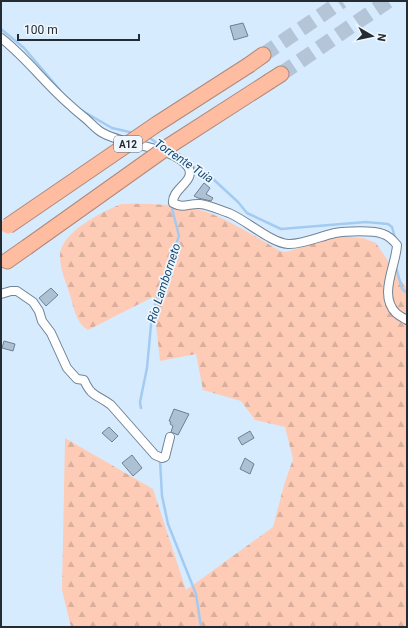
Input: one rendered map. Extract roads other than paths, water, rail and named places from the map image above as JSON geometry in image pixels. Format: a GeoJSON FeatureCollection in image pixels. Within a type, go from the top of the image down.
{"type":"FeatureCollection","features":[{"type":"Feature","properties":{"kind":"highway","name":"A12"},"geometry":{"type":"LineString","coordinates":[[5,229],[157,124],[263,55]]}},
{"type":"Feature","properties":{"kind":"highway","name":"A12"},"geometry":{"type":"LineString","coordinates":[[7,261],[169,146],[276,77]]}},
{"type":"Feature","properties":{"kind":"street"},"geometry":{"type":"LineString","coordinates":[[1,38],[25,59],[70,106],[101,132],[120,140],[172,154],[187,166],[190,172],[189,178],[175,193],[172,198],[173,203],[179,206],[200,204],[219,209],[238,217],[273,240],[287,244],[307,241],[337,233],[361,231],[382,233],[391,238],[397,245],[389,279],[389,302],[396,313],[407,320]]}},
{"type":"Feature","properties":{"kind":"street"},"geometry":{"type":"LineString","coordinates":[[1,294],[11,291],[18,291],[33,302],[42,320],[51,333],[66,368],[76,379],[84,380],[88,390],[92,394],[111,404],[155,455],[162,458],[165,457],[170,437]]}},
{"type":"Feature","properties":{"kind":"waterway","name":"Torrente Tuia"},"geometry":{"type":"LineString","coordinates":[[1,29],[24,48],[60,90]]}},
{"type":"Feature","properties":{"kind":"waterway","name":"Torrente Tuia"},"geometry":{"type":"LineString","coordinates":[[81,110],[112,128],[134,133]]}},
{"type":"Feature","properties":{"kind":"waterway","name":"Torrente Tuia"},"geometry":{"type":"LineString","coordinates":[[147,136],[161,146]]}},
{"type":"Feature","properties":{"kind":"waterway","name":"Torrente Tuia"},"geometry":{"type":"LineString","coordinates":[[189,164],[212,178],[238,202],[247,213],[281,229],[366,222],[388,224],[392,227],[395,238]]}},
{"type":"Feature","properties":{"kind":"waterway","name":"Rio Lamborneto"},"geometry":{"type":"LineString","coordinates":[[141,408],[140,402],[147,368],[152,314],[179,236],[171,204]]}},
{"type":"Feature","properties":{"kind":"waterway","name":"Torrente Tuia"},"geometry":{"type":"LineString","coordinates":[[396,267],[402,289],[407,293]]}},
{"type":"Feature","properties":{"kind":"waterway","name":"Rio Lamborneto"},"geometry":{"type":"LineString","coordinates":[[160,460],[162,496],[168,524],[196,594],[201,627]]}},
{"type":"Feature","properties":{"kind":"tunnel"},"geometry":{"type":"LineString","coordinates":[[263,55],[342,1]]}},
{"type":"Feature","properties":{"kind":"tunnel"},"geometry":{"type":"LineString","coordinates":[[281,74],[388,1]]}}]}
